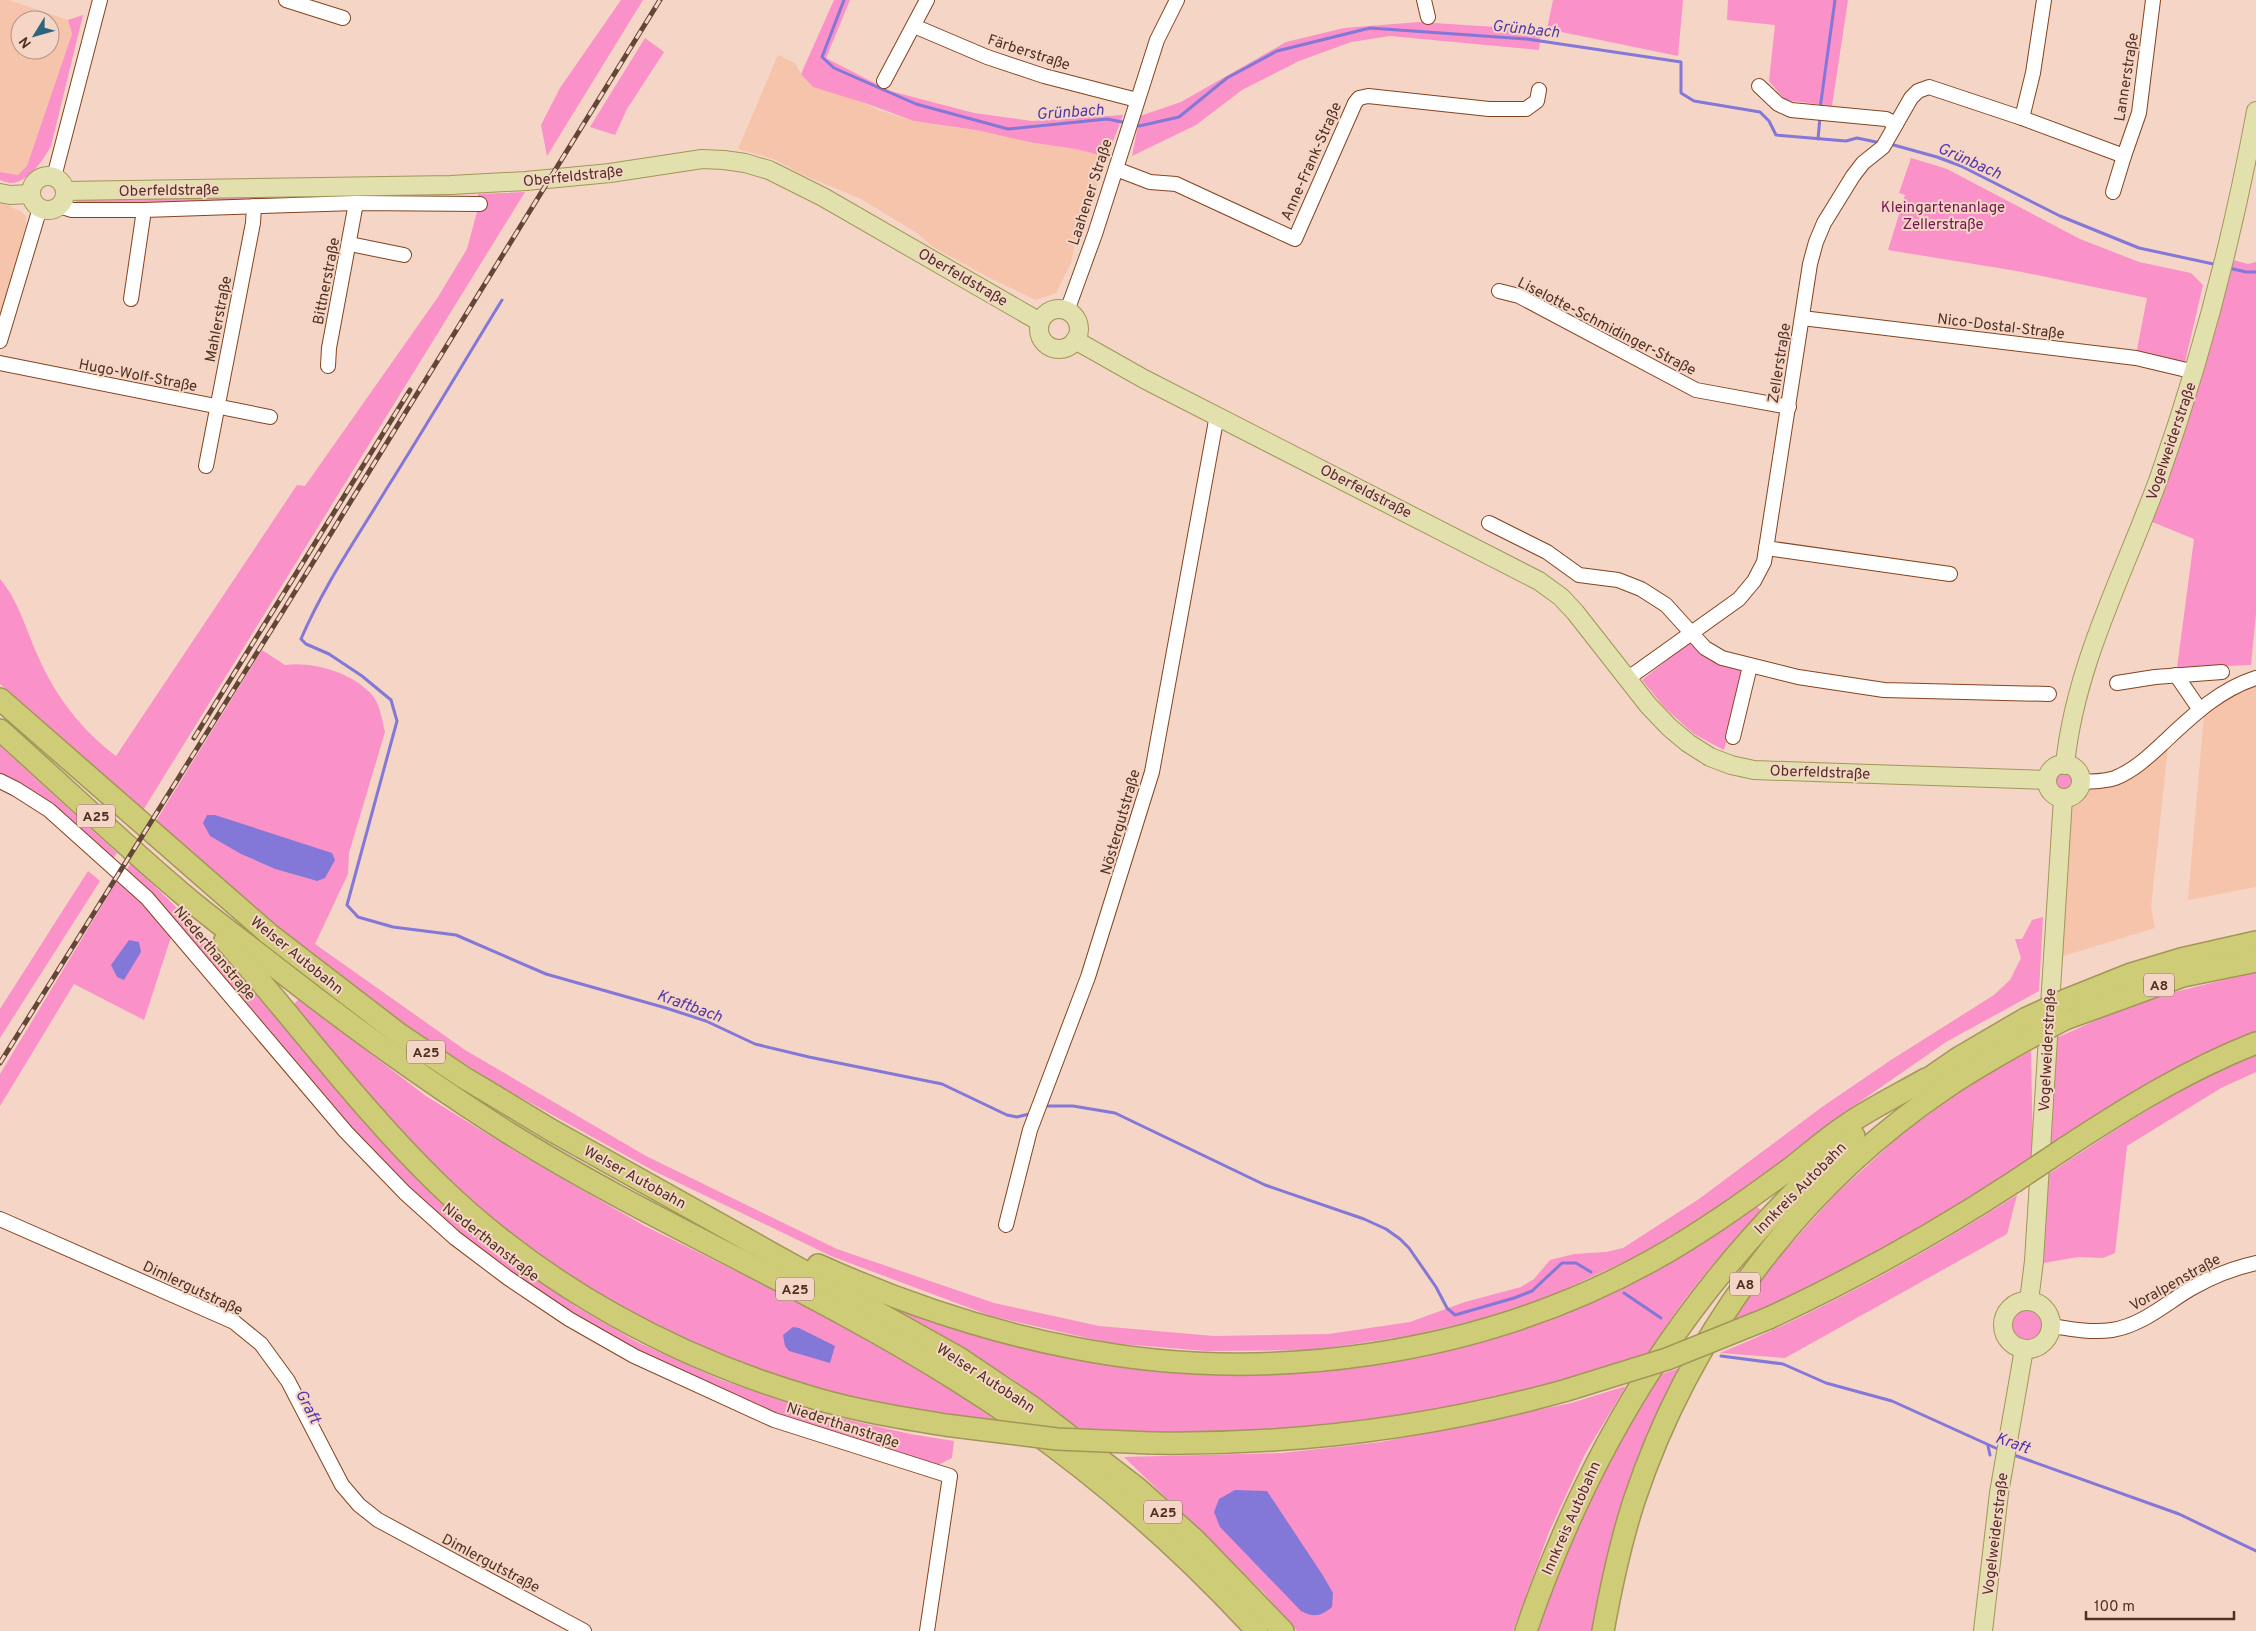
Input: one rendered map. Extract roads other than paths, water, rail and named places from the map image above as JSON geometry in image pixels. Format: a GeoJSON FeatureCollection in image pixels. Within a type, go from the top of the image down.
{"type":"FeatureCollection","features":[{"type":"Feature","properties":{"kind":"highway","name":"Welser Autobahn"},"geometry":{"type":"LineString","coordinates":[[0,699],[269,934],[399,1034],[551,1130],[959,1358],[1032,1407],[1097,1455],[1144,1495],[1201,1546],[1283,1631]]}},
{"type":"Feature","properties":{"kind":"highway","name":"Welser Autobahn"},"geometry":{"type":"LineString","coordinates":[[0,730],[192,902],[376,1044],[509,1133],[590,1181],[897,1344],[1012,1416],[1070,1458],[1126,1504],[1191,1563],[1257,1631]]}},
{"type":"Feature","properties":{"kind":"highway"},"geometry":{"type":"LineString","coordinates":[[192,902],[400,1145],[470,1212],[541,1268],[623,1320],[712,1363],[818,1399],[875,1413],[945,1426],[1057,1439],[1204,1444],[1264,1441],[1375,1430],[1473,1413],[1567,1390],[1667,1358],[1769,1318],[1837,1286],[1908,1248],[2014,1182],[2130,1106],[2183,1075],[2256,1043]]}},
{"type":"Feature","properties":{"kind":"highway","name":"Innkreis Autobahn"},"geometry":{"type":"LineString","coordinates":[[1526,1631],[1553,1555],[1575,1503],[1619,1420],[1666,1344],[1729,1262],[1802,1182],[1854,1135],[1926,1080],[1968,1052],[2027,1029],[2156,966],[2256,942]]}},
{"type":"Feature","properties":{"kind":"highway","name":"Innkreis Autobahn"},"geometry":{"type":"LineString","coordinates":[[2066,1010],[2184,976],[2256,960]]}},
{"type":"Feature","properties":{"kind":"highway","name":"Innkreis Autobahn"},"geometry":{"type":"LineString","coordinates":[[1603,1631],[1621,1545],[1651,1455],[1688,1375],[1715,1328],[1741,1289],[1808,1207],[1878,1139],[2027,1029]]}},
{"type":"Feature","properties":{"kind":"highway"},"geometry":{"type":"LineString","coordinates":[[728,1228],[902,1299],[967,1322],[1021,1337],[1076,1349],[1133,1358],[1221,1364],[1269,1364],[1366,1354],[1446,1339],[1482,1329],[1569,1299],[1613,1280],[1682,1243],[1747,1199],[1846,1125],[1926,1080]]}},
{"type":"Feature","properties":{"kind":"main road","name":"Vogelweiderstraße"},"geometry":{"type":"LineString","coordinates":[[2065,765],[2075,707],[2090,656],[2159,476],[2195,372],[2223,267],[2256,111]]}},
{"type":"Feature","properties":{"kind":"main road","name":"Oberfeldstraße"},"geometry":{"type":"LineString","coordinates":[[62,198],[526,181],[610,173],[702,159],[724,160],[745,163],[769,170],[823,197],[1040,322]]}},
{"type":"Feature","properties":{"kind":"main road"},"geometry":{"type":"LineString","coordinates":[[0,192],[35,201],[53,209],[62,198],[59,180],[54,177],[45,176],[38,179],[32,186],[35,201]]}},
{"type":"Feature","properties":{"kind":"main road"},"geometry":{"type":"LineString","coordinates":[[1051,310],[1067,311],[1074,316],[1078,324],[1075,340],[1068,346],[1060,349],[1052,348],[1044,343],[1040,336],[1040,322],[1044,315],[1051,310]]}},
{"type":"Feature","properties":{"kind":"main road","name":"Oberfeldstraße"},"geometry":{"type":"LineString","coordinates":[[1075,340],[1217,416],[1539,581],[1561,597],[1575,612],[1648,705],[1688,743],[1710,757],[1731,765],[1754,770],[2047,780]]}},
{"type":"Feature","properties":{"kind":"main road"},"geometry":{"type":"LineString","coordinates":[[2065,765],[2078,772],[2081,782],[2075,794],[2063,798],[2053,794],[2047,780],[2048,775],[2055,767],[2065,765]]}},
{"type":"Feature","properties":{"kind":"main road","name":"Vogelweiderstraße"},"geometry":{"type":"LineString","coordinates":[[2029,1301],[2035,1252],[2063,798]]}},
{"type":"Feature","properties":{"kind":"main road"},"geometry":{"type":"LineString","coordinates":[[2029,1301],[2042,1307],[2050,1319],[2050,1326],[2045,1340],[2032,1348],[2024,1349],[2006,1337],[2003,1323],[2009,1309],[2015,1304],[2029,1301]]}},
{"type":"Feature","properties":{"kind":"main road","name":"Vogelweiderstraße"},"geometry":{"type":"LineString","coordinates":[[1983,1631],[1993,1534],[2024,1349]]}},
{"type":"Feature","properties":{"kind":"street"},"geometry":{"type":"LineString","coordinates":[[54,177],[100,0]]}},
{"type":"Feature","properties":{"kind":"street"},"geometry":{"type":"LineString","coordinates":[[286,0],[343,18]]}},
{"type":"Feature","properties":{"kind":"street"},"geometry":{"type":"LineString","coordinates":[[884,81],[927,0]]}},
{"type":"Feature","properties":{"kind":"street","name":"Laahener Straße"},"geometry":{"type":"LineString","coordinates":[[1067,311],[1095,234],[1136,100],[1157,40],[1177,0]]}},
{"type":"Feature","properties":{"kind":"street"},"geometry":{"type":"LineString","coordinates":[[1424,0],[1428,17]]}},
{"type":"Feature","properties":{"kind":"street"},"geometry":{"type":"LineString","coordinates":[[2044,0],[2033,73],[2022,118],[2124,156]]}},
{"type":"Feature","properties":{"kind":"street","name":"Lannerstraße"},"geometry":{"type":"LineString","coordinates":[[2113,192],[2139,112],[2148,52],[2152,0]]}},
{"type":"Feature","properties":{"kind":"street","name":"Färberstraße"},"geometry":{"type":"LineString","coordinates":[[914,26],[996,60],[1044,76],[1136,100]]}},
{"type":"Feature","properties":{"kind":"street"},"geometry":{"type":"LineString","coordinates":[[1759,86],[1778,104],[1791,110],[1886,119],[1896,124]]}},
{"type":"Feature","properties":{"kind":"street","name":"Zellerstraße"},"geometry":{"type":"LineString","coordinates":[[1691,634],[1735,603],[1749,590],[1764,562],[1810,264],[1824,223],[1863,163],[1886,143],[1911,98],[1918,91],[1930,86],[2022,118]]}},
{"type":"Feature","properties":{"kind":"street","name":"Anne-Frank-Straße"},"geometry":{"type":"LineString","coordinates":[[1116,169],[1150,182],[1176,184],[1295,239],[1355,103],[1359,98],[1368,96],[1489,109],[1526,109],[1537,101],[1539,90]]}},
{"type":"Feature","properties":{"kind":"street","name":"Oberfeldstraße"},"geometry":{"type":"LineString","coordinates":[[62,198],[72,210],[144,210],[356,204],[480,204]]}},
{"type":"Feature","properties":{"kind":"street"},"geometry":{"type":"LineString","coordinates":[[0,341],[35,201]]}},
{"type":"Feature","properties":{"kind":"street","name":"Bittnerstraße"},"geometry":{"type":"LineString","coordinates":[[328,366],[329,348],[356,204]]}},
{"type":"Feature","properties":{"kind":"street","name":"Mahlerstraße"},"geometry":{"type":"LineString","coordinates":[[206,466],[251,233],[254,206]]}},
{"type":"Feature","properties":{"kind":"street"},"geometry":{"type":"LineString","coordinates":[[131,299],[144,210]]}},
{"type":"Feature","properties":{"kind":"street"},"geometry":{"type":"LineString","coordinates":[[350,244],[404,255]]}},
{"type":"Feature","properties":{"kind":"street","name":"Liselotte-Schmidinger-Straße"},"geometry":{"type":"LineString","coordinates":[[1499,291],[1519,296],[1696,390],[1789,407]]}},
{"type":"Feature","properties":{"kind":"street","name":"Nico-Dostal-Straße"},"geometry":{"type":"LineString","coordinates":[[1802,318],[2136,358],[2195,372]]}},
{"type":"Feature","properties":{"kind":"street","name":"Hugo-Wolf-Straße"},"geometry":{"type":"LineString","coordinates":[[0,363],[270,417]]}},
{"type":"Feature","properties":{"kind":"street","name":"Nöstergutstraße"},"geometry":{"type":"LineString","coordinates":[[1006,1225],[1030,1130],[1088,977],[1152,772],[1217,416]]}},
{"type":"Feature","properties":{"kind":"street"},"geometry":{"type":"LineString","coordinates":[[1489,523],[1547,552],[1579,575],[1618,580],[1642,589],[1666,605],[1691,634],[1713,654],[1750,666],[1798,677],[1884,690],[2049,694]]}},
{"type":"Feature","properties":{"kind":"street"},"geometry":{"type":"LineString","coordinates":[[1766,548],[1950,574]]}},
{"type":"Feature","properties":{"kind":"street"},"geometry":{"type":"LineString","coordinates":[[1627,679],[1691,634]]}},
{"type":"Feature","properties":{"kind":"street"},"geometry":{"type":"LineString","coordinates":[[1733,737],[1750,666]]}},
{"type":"Feature","properties":{"kind":"street"},"geometry":{"type":"LineString","coordinates":[[2117,684],[2176,675],[2222,672]]}},
{"type":"Feature","properties":{"kind":"street"},"geometry":{"type":"LineString","coordinates":[[2176,675],[2200,710]]}},
{"type":"Feature","properties":{"kind":"street"},"geometry":{"type":"LineString","coordinates":[[2081,782],[2104,781],[2125,773],[2151,754],[2200,710],[2220,695],[2256,678]]}},
{"type":"Feature","properties":{"kind":"street","name":"Niederthanstraße"},"geometry":{"type":"LineString","coordinates":[[0,781],[16,788],[49,810],[147,898],[346,1132],[405,1193],[455,1238],[508,1278],[569,1319],[634,1356],[774,1420],[950,1476],[927,1631]]}},
{"type":"Feature","properties":{"kind":"street","name":"Dimlergutstraße"},"geometry":{"type":"LineString","coordinates":[[0,1220],[234,1322],[260,1344],[288,1381],[342,1485],[359,1505],[378,1520],[584,1631]]}},
{"type":"Feature","properties":{"kind":"street","name":"Voralpenstraße"},"geometry":{"type":"LineString","coordinates":[[2050,1326],[2104,1331],[2126,1327],[2153,1314],[2211,1277],[2226,1270],[2256,1263]]}},
{"type":"Feature","properties":{"kind":"waterway","name":"Grünbach"},"geometry":{"type":"LineString","coordinates":[[844,0],[822,57],[834,68],[916,104],[1008,129],[1107,119],[1127,123]]}},
{"type":"Feature","properties":{"kind":"waterway"},"geometry":{"type":"LineString","coordinates":[[1820,109],[1835,0]]}},
{"type":"Feature","properties":{"kind":"waterway","name":"Grünbach"},"geometry":{"type":"LineString","coordinates":[[1133,125],[1139,126],[1179,117],[1227,78],[1277,51],[1370,28],[1527,39],[1681,62],[1681,93],[1694,101],[1760,112],[1769,121],[1776,135],[1846,141],[1857,138],[1881,143]]}},
{"type":"Feature","properties":{"kind":"waterway"},"geometry":{"type":"LineString","coordinates":[[1818,139],[1820,117]]}},
{"type":"Feature","properties":{"kind":"waterway","name":"Grünbach"},"geometry":{"type":"LineString","coordinates":[[1890,144],[1961,166],[2060,216],[2139,248],[2218,265]]}},
{"type":"Feature","properties":{"kind":"waterway","name":"Grünbach"},"geometry":{"type":"LineString","coordinates":[[2229,268],[2256,272]]}},
{"type":"Feature","properties":{"kind":"waterway","name":"Kraftbach"},"geometry":{"type":"LineString","coordinates":[[502,300],[341,562],[301,639],[306,644],[329,654],[362,676],[391,700],[397,721],[347,905],[358,917],[393,927],[456,935],[546,974],[706,1021],[755,1044],[942,1084],[1007,1115],[1017,1117],[1029,1114]]}},
{"type":"Feature","properties":{"kind":"waterway"},"geometry":{"type":"LineString","coordinates":[[1044,1106],[1073,1106],[1115,1113],[1265,1185],[1364,1219],[1386,1229],[1409,1248],[1436,1287],[1447,1308],[1455,1315],[1532,1291],[1562,1263],[1576,1263],[1591,1272]]}},
{"type":"Feature","properties":{"kind":"waterway","name":"Kraft"},"geometry":{"type":"LineString","coordinates":[[1624,1293],[1661,1318]]}},
{"type":"Feature","properties":{"kind":"waterway","name":"Kraft"},"geometry":{"type":"LineString","coordinates":[[1721,1356],[1783,1364],[1826,1383],[1892,1401],[2000,1450]]}},
{"type":"Feature","properties":{"kind":"waterway","name":"Kraft"},"geometry":{"type":"LineString","coordinates":[[1988,1446],[1990,1455]]}},
{"type":"Feature","properties":{"kind":"waterway","name":"Kraft"},"geometry":{"type":"LineString","coordinates":[[2011,1454],[2179,1514],[2256,1551]]}},
{"type":"Feature","properties":{"kind":"railway"},"geometry":{"type":"LineString","coordinates":[[0,1063],[280,616],[660,0]]}},
{"type":"Feature","properties":{"kind":"railway"},"geometry":{"type":"LineString","coordinates":[[194,738],[410,390]]}},
{"type":"Feature","properties":{"kind":"park label","name":"Kleingartenanlage Zellerstraße"},"geometry":{"type":"Point","coordinates":[1943,216]}},
{"type":"Feature","properties":{"kind":"water label","name":"Graft"},"geometry":{"type":"Point","coordinates":[309,1406]}}]}
